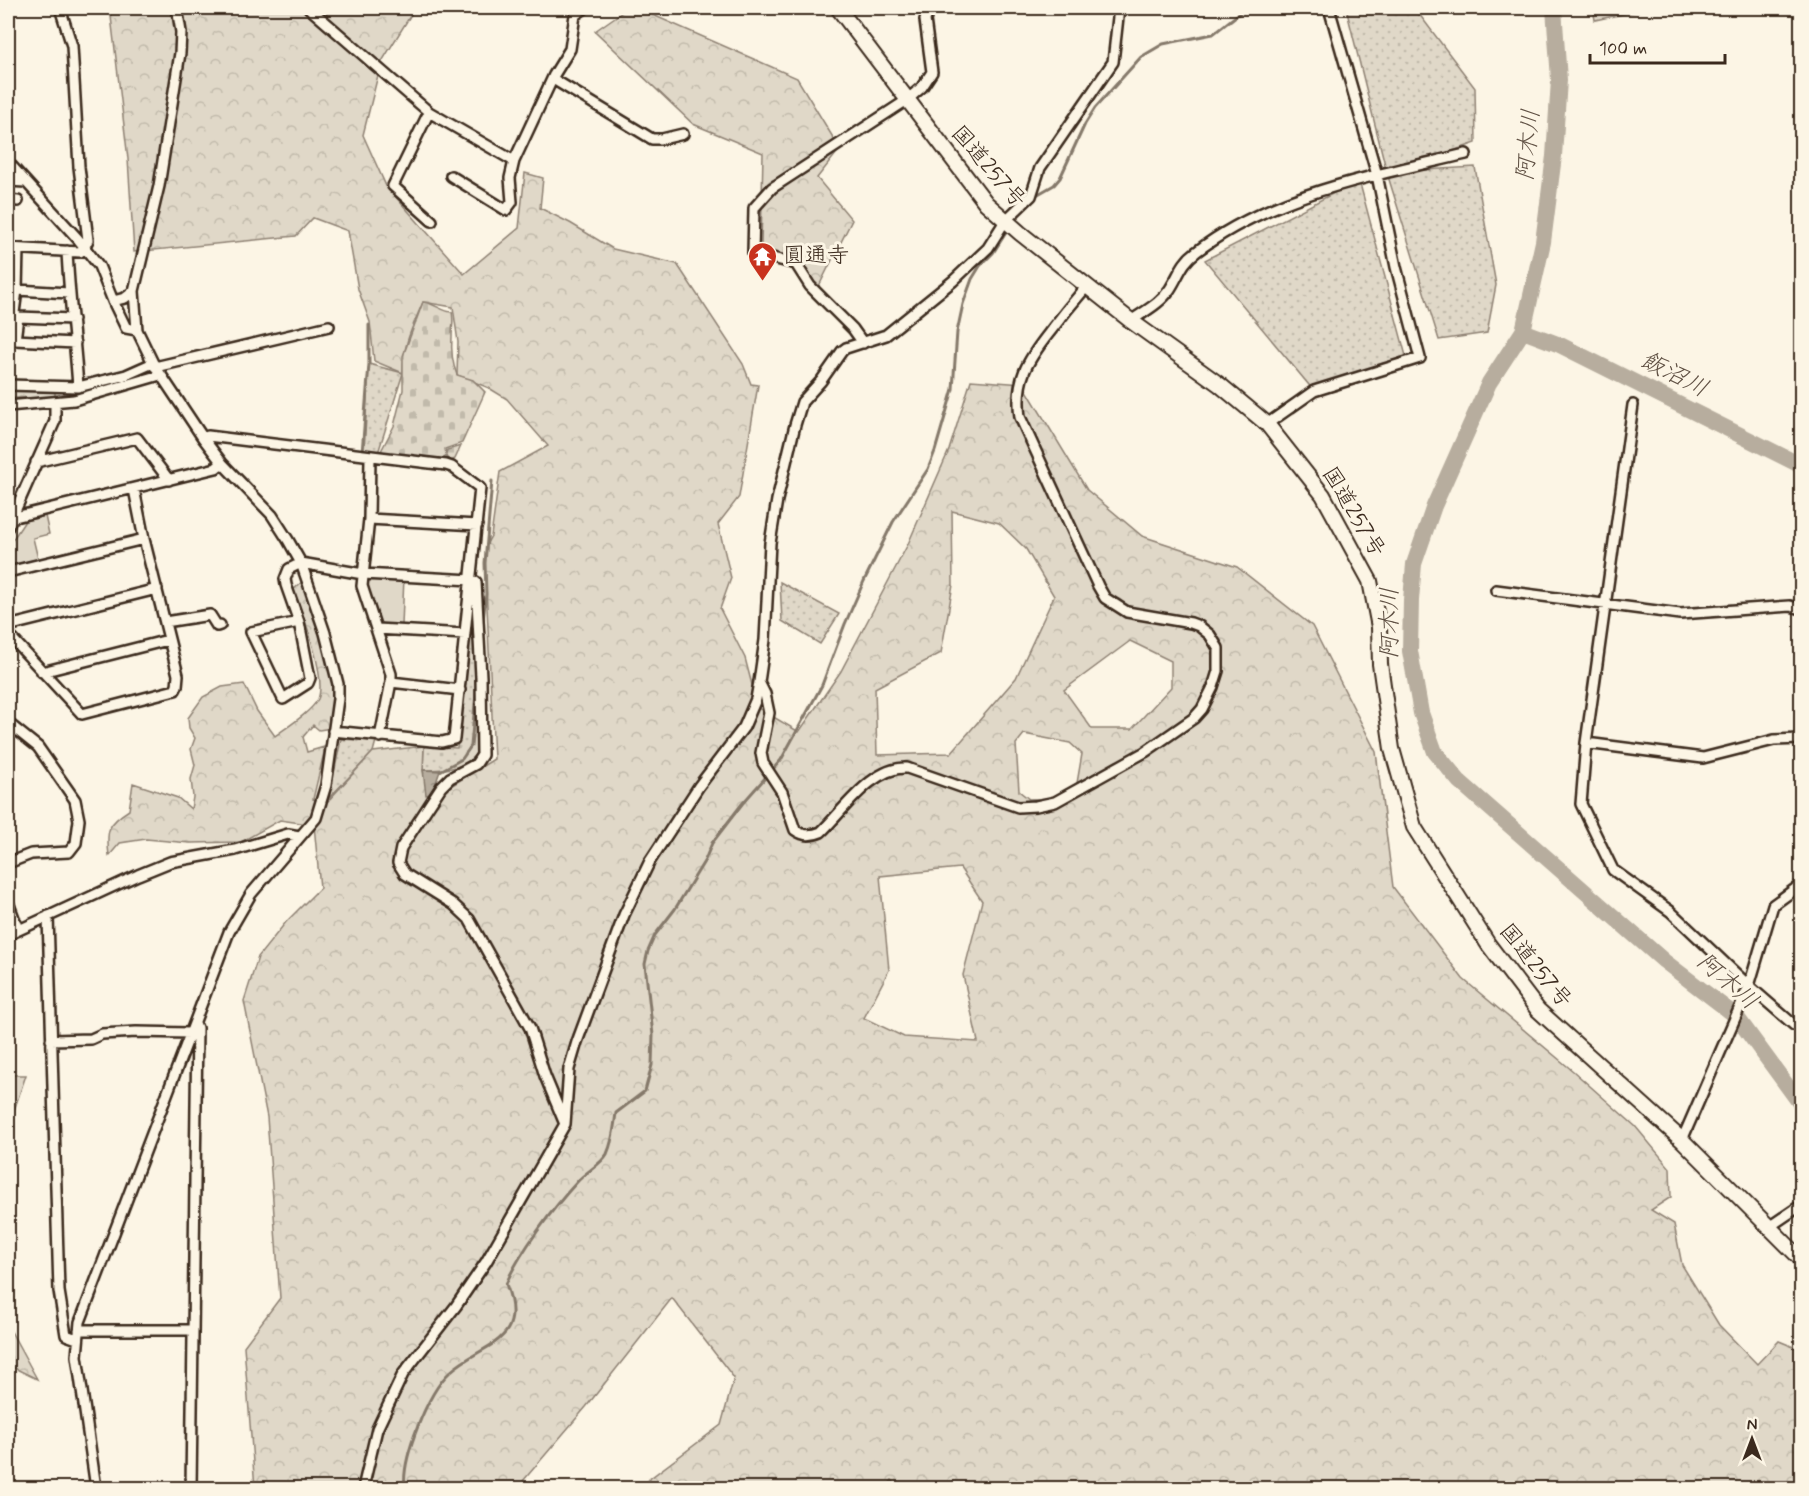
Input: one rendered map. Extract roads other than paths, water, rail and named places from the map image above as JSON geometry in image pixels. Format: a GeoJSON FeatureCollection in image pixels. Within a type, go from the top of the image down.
{"type":"FeatureCollection","features":[{"type":"Feature","properties":{"kind":"highway","name":"国道257号"},"geometry":{"type":"LineString","coordinates":[[838,8],[986,203],[1020,234],[1131,321],[1220,385],[1267,424],[1323,495],[1370,581],[1379,627],[1380,664],[1392,748],[1414,827],[1488,944],[1538,1010],[1682,1140],[1802,1260]]}},
{"type":"Feature","properties":{"kind":"street"},"geometry":{"type":"LineString","coordinates":[[8,248],[80,252],[88,240],[79,167],[72,46],[60,8]]}},
{"type":"Feature","properties":{"kind":"street"},"geometry":{"type":"LineString","coordinates":[[96,1488],[79,1377],[78,1334],[92,1290],[218,958],[238,915],[256,888],[316,818],[326,785],[338,699],[338,684],[325,633],[301,563],[272,515],[222,463],[203,438],[160,375],[137,330],[134,291],[159,186],[180,52],[181,32],[177,8]]}},
{"type":"Feature","properties":{"kind":"street"},"geometry":{"type":"LineString","coordinates":[[309,8],[429,112],[514,161]]}},
{"type":"Feature","properties":{"kind":"street"},"geometry":{"type":"LineString","coordinates":[[451,176],[506,210],[512,202],[510,178],[514,161],[570,49],[575,15],[585,8]]}},
{"type":"Feature","properties":{"kind":"street"},"geometry":{"type":"LineString","coordinates":[[863,343],[853,329],[810,286],[796,264],[753,253],[754,208],[772,188],[907,100],[922,87],[932,72],[925,20],[930,8]]}},
{"type":"Feature","properties":{"kind":"street"},"geometry":{"type":"LineString","coordinates":[[363,1488],[377,1429],[404,1374],[486,1262],[565,1124],[569,1069],[624,915],[650,861],[699,786],[744,727],[756,699],[765,640],[770,543],[777,500],[802,402],[821,381],[842,351],[886,335],[953,281],[988,248],[1005,220],[1030,196],[1040,168],[1113,62],[1119,8]]}},
{"type":"Feature","properties":{"kind":"street"},"geometry":{"type":"LineString","coordinates":[[1267,424],[1314,391],[1420,358],[1396,267],[1377,175],[1329,8]]}},
{"type":"Feature","properties":{"kind":"street"},"geometry":{"type":"LineString","coordinates":[[553,79],[652,139],[683,134]]}},
{"type":"Feature","properties":{"kind":"street"},"geometry":{"type":"LineString","coordinates":[[429,112],[393,186],[432,221]]}},
{"type":"Feature","properties":{"kind":"street"},"geometry":{"type":"LineString","coordinates":[[1131,321],[1156,304],[1170,289],[1182,266],[1194,253],[1231,227],[1265,210],[1377,175],[1466,154]]}},
{"type":"Feature","properties":{"kind":"street"},"geometry":{"type":"LineString","coordinates":[[8,162],[78,239],[99,266],[126,328],[137,330]]}},
{"type":"Feature","properties":{"kind":"street"},"geometry":{"type":"LineString","coordinates":[[8,181],[25,182]]}},
{"type":"Feature","properties":{"kind":"street"},"geometry":{"type":"LineString","coordinates":[[8,200],[18,201]]}},
{"type":"Feature","properties":{"kind":"street"},"geometry":{"type":"LineString","coordinates":[[18,249],[17,290],[13,314],[15,340],[75,343]]}},
{"type":"Feature","properties":{"kind":"street"},"geometry":{"type":"LineString","coordinates":[[67,251],[78,387]]}},
{"type":"Feature","properties":{"kind":"street"},"geometry":{"type":"LineString","coordinates":[[759,682],[765,694],[769,713],[761,753],[766,768],[782,792],[795,830],[804,835],[815,835],[820,832],[880,773],[897,767],[907,768],[1018,807],[1055,802],[1145,752],[1187,725],[1202,710],[1218,671],[1219,656],[1215,642],[1199,626],[1126,612],[1105,598],[1020,417],[1022,376],[1029,359],[1087,286]]}},
{"type":"Feature","properties":{"kind":"street"},"geometry":{"type":"LineString","coordinates":[[17,290],[69,293]]}},
{"type":"Feature","properties":{"kind":"street"},"geometry":{"type":"LineString","coordinates":[[113,301],[125,298],[134,291]]}},
{"type":"Feature","properties":{"kind":"street"},"geometry":{"type":"LineString","coordinates":[[13,314],[74,319]]}},
{"type":"Feature","properties":{"kind":"street"},"geometry":{"type":"LineString","coordinates":[[8,386],[78,387],[126,375],[154,365],[329,326]]}},
{"type":"Feature","properties":{"kind":"street"},"geometry":{"type":"LineString","coordinates":[[8,406],[55,403],[97,395],[160,375]]}},
{"type":"Feature","properties":{"kind":"street"},"geometry":{"type":"LineString","coordinates":[[9,523],[55,421],[55,403]]}},
{"type":"Feature","properties":{"kind":"street"},"geometry":{"type":"LineString","coordinates":[[1633,405],[1586,743],[1581,804],[1613,870],[1670,911],[1794,1025],[1802,1022]]}},
{"type":"Feature","properties":{"kind":"street"},"geometry":{"type":"LineString","coordinates":[[203,438],[207,436],[251,441],[452,467],[480,488],[455,735],[451,741],[442,742],[333,731]]}},
{"type":"Feature","properties":{"kind":"street"},"geometry":{"type":"LineString","coordinates":[[36,462],[137,438],[169,480]]}},
{"type":"Feature","properties":{"kind":"street"},"geometry":{"type":"LineString","coordinates":[[370,457],[369,519],[362,586],[391,674],[380,737]]}},
{"type":"Feature","properties":{"kind":"street"},"geometry":{"type":"LineString","coordinates":[[9,523],[216,468],[222,463]]}},
{"type":"Feature","properties":{"kind":"street"},"geometry":{"type":"LineString","coordinates":[[8,634],[82,714],[171,692],[177,686],[165,622],[134,489]]}},
{"type":"Feature","properties":{"kind":"street"},"geometry":{"type":"LineString","coordinates":[[369,519],[477,525]]}},
{"type":"Feature","properties":{"kind":"street"},"geometry":{"type":"LineString","coordinates":[[8,572],[144,539]]}},
{"type":"Feature","properties":{"kind":"street"},"geometry":{"type":"LineString","coordinates":[[299,622],[251,632],[283,699],[308,683],[310,678],[299,622],[285,579],[289,569],[301,563],[363,574],[476,582],[482,755],[476,765],[450,778],[441,787],[401,848],[398,863],[405,874],[453,904],[469,919],[523,1013],[565,1124]]}},
{"type":"Feature","properties":{"kind":"street"},"geometry":{"type":"LineString","coordinates":[[8,626],[157,589]]}},
{"type":"Feature","properties":{"kind":"street"},"geometry":{"type":"LineString","coordinates":[[1496,590],[1604,606],[1680,614],[1790,606],[1802,609]]}},
{"type":"Feature","properties":{"kind":"street"},"geometry":{"type":"LineString","coordinates":[[165,622],[210,615],[217,626],[220,625]]}},
{"type":"Feature","properties":{"kind":"street"},"geometry":{"type":"LineString","coordinates":[[377,629],[465,634]]}},
{"type":"Feature","properties":{"kind":"street"},"geometry":{"type":"LineString","coordinates":[[42,672],[168,640]]}},
{"type":"Feature","properties":{"kind":"street"},"geometry":{"type":"LineString","coordinates":[[391,682],[460,690]]}},
{"type":"Feature","properties":{"kind":"street"},"geometry":{"type":"LineString","coordinates":[[8,723],[38,747],[75,800],[79,820],[76,843],[69,852],[31,854],[8,863]]}},
{"type":"Feature","properties":{"kind":"street"},"geometry":{"type":"LineString","coordinates":[[1586,743],[1703,758],[1774,740],[1802,739]]}},
{"type":"Feature","properties":{"kind":"street"},"geometry":{"type":"LineString","coordinates":[[8,935],[170,862],[235,850],[288,834],[299,836]]}},
{"type":"Feature","properties":{"kind":"street"},"geometry":{"type":"LineString","coordinates":[[1682,1140],[1749,986],[1773,905],[1802,884]]}},
{"type":"Feature","properties":{"kind":"street"},"geometry":{"type":"LineString","coordinates":[[8,902],[18,929]]}},
{"type":"Feature","properties":{"kind":"street"},"geometry":{"type":"LineString","coordinates":[[48,916],[59,1291],[64,1330],[69,1338],[78,1334],[192,1330]]}},
{"type":"Feature","properties":{"kind":"street"},"geometry":{"type":"LineString","coordinates":[[191,1488],[198,1028],[195,1023]]}},
{"type":"Feature","properties":{"kind":"street"},"geometry":{"type":"LineString","coordinates":[[51,1040],[91,1039],[102,1034],[136,1032],[190,1033]]}},
{"type":"Feature","properties":{"kind":"street"},"geometry":{"type":"LineString","coordinates":[[1769,1227],[1797,1208],[1802,1208]]}},
{"type":"Feature","properties":{"kind":"water"},"geometry":{"type":"Polygon","coordinates":[[[423,770],[440,771],[432,794],[426,795],[423,770]]]}},
{"type":"Feature","properties":{"kind":"waterway"},"geometry":{"type":"LineString","coordinates":[[1033,197],[1054,185],[1060,178],[1095,108],[1141,57],[1163,44],[1213,34],[1246,8]]}},
{"type":"Feature","properties":{"kind":"waterway","name":"阿木川"},"geometry":{"type":"LineString","coordinates":[[1554,8],[1559,80],[1554,156],[1543,242],[1523,331],[1489,383],[1434,506],[1414,564],[1410,651],[1421,713],[1435,752],[1459,781],[1664,961],[1736,1016],[1802,1106]]}},
{"type":"Feature","properties":{"kind":"waterway"},"geometry":{"type":"LineString","coordinates":[[405,1488],[407,1460],[418,1427],[433,1394],[450,1372],[499,1339],[507,1330],[512,1319],[512,1304],[506,1284],[519,1258],[568,1192],[607,1154],[616,1113],[645,1091],[652,1065],[653,1035],[645,964],[648,951],[655,935],[675,909],[705,860],[712,843],[742,804],[781,760],[822,685],[864,581],[893,522],[928,469],[953,389],[957,332],[963,304],[972,279],[1009,228]]}},
{"type":"Feature","properties":{"kind":"waterway"},"geometry":{"type":"LineString","coordinates":[[362,453],[369,364],[369,325]]}},
{"type":"Feature","properties":{"kind":"waterway","name":"飯沼川"},"geometry":{"type":"LineString","coordinates":[[1523,331],[1560,345],[1802,466]]}},
{"type":"Feature","properties":{"kind":"waterway"},"geometry":{"type":"LineString","coordinates":[[482,629],[492,481]]}},
{"type":"Feature","properties":{"kind":"waterway"},"geometry":{"type":"LineString","coordinates":[[440,771],[462,759],[471,746],[477,683]]}},
{"type":"Feature","properties":{"kind":"place","name":"圓通寺"},"geometry":{"type":"Point","coordinates":[762,282]}}]}
